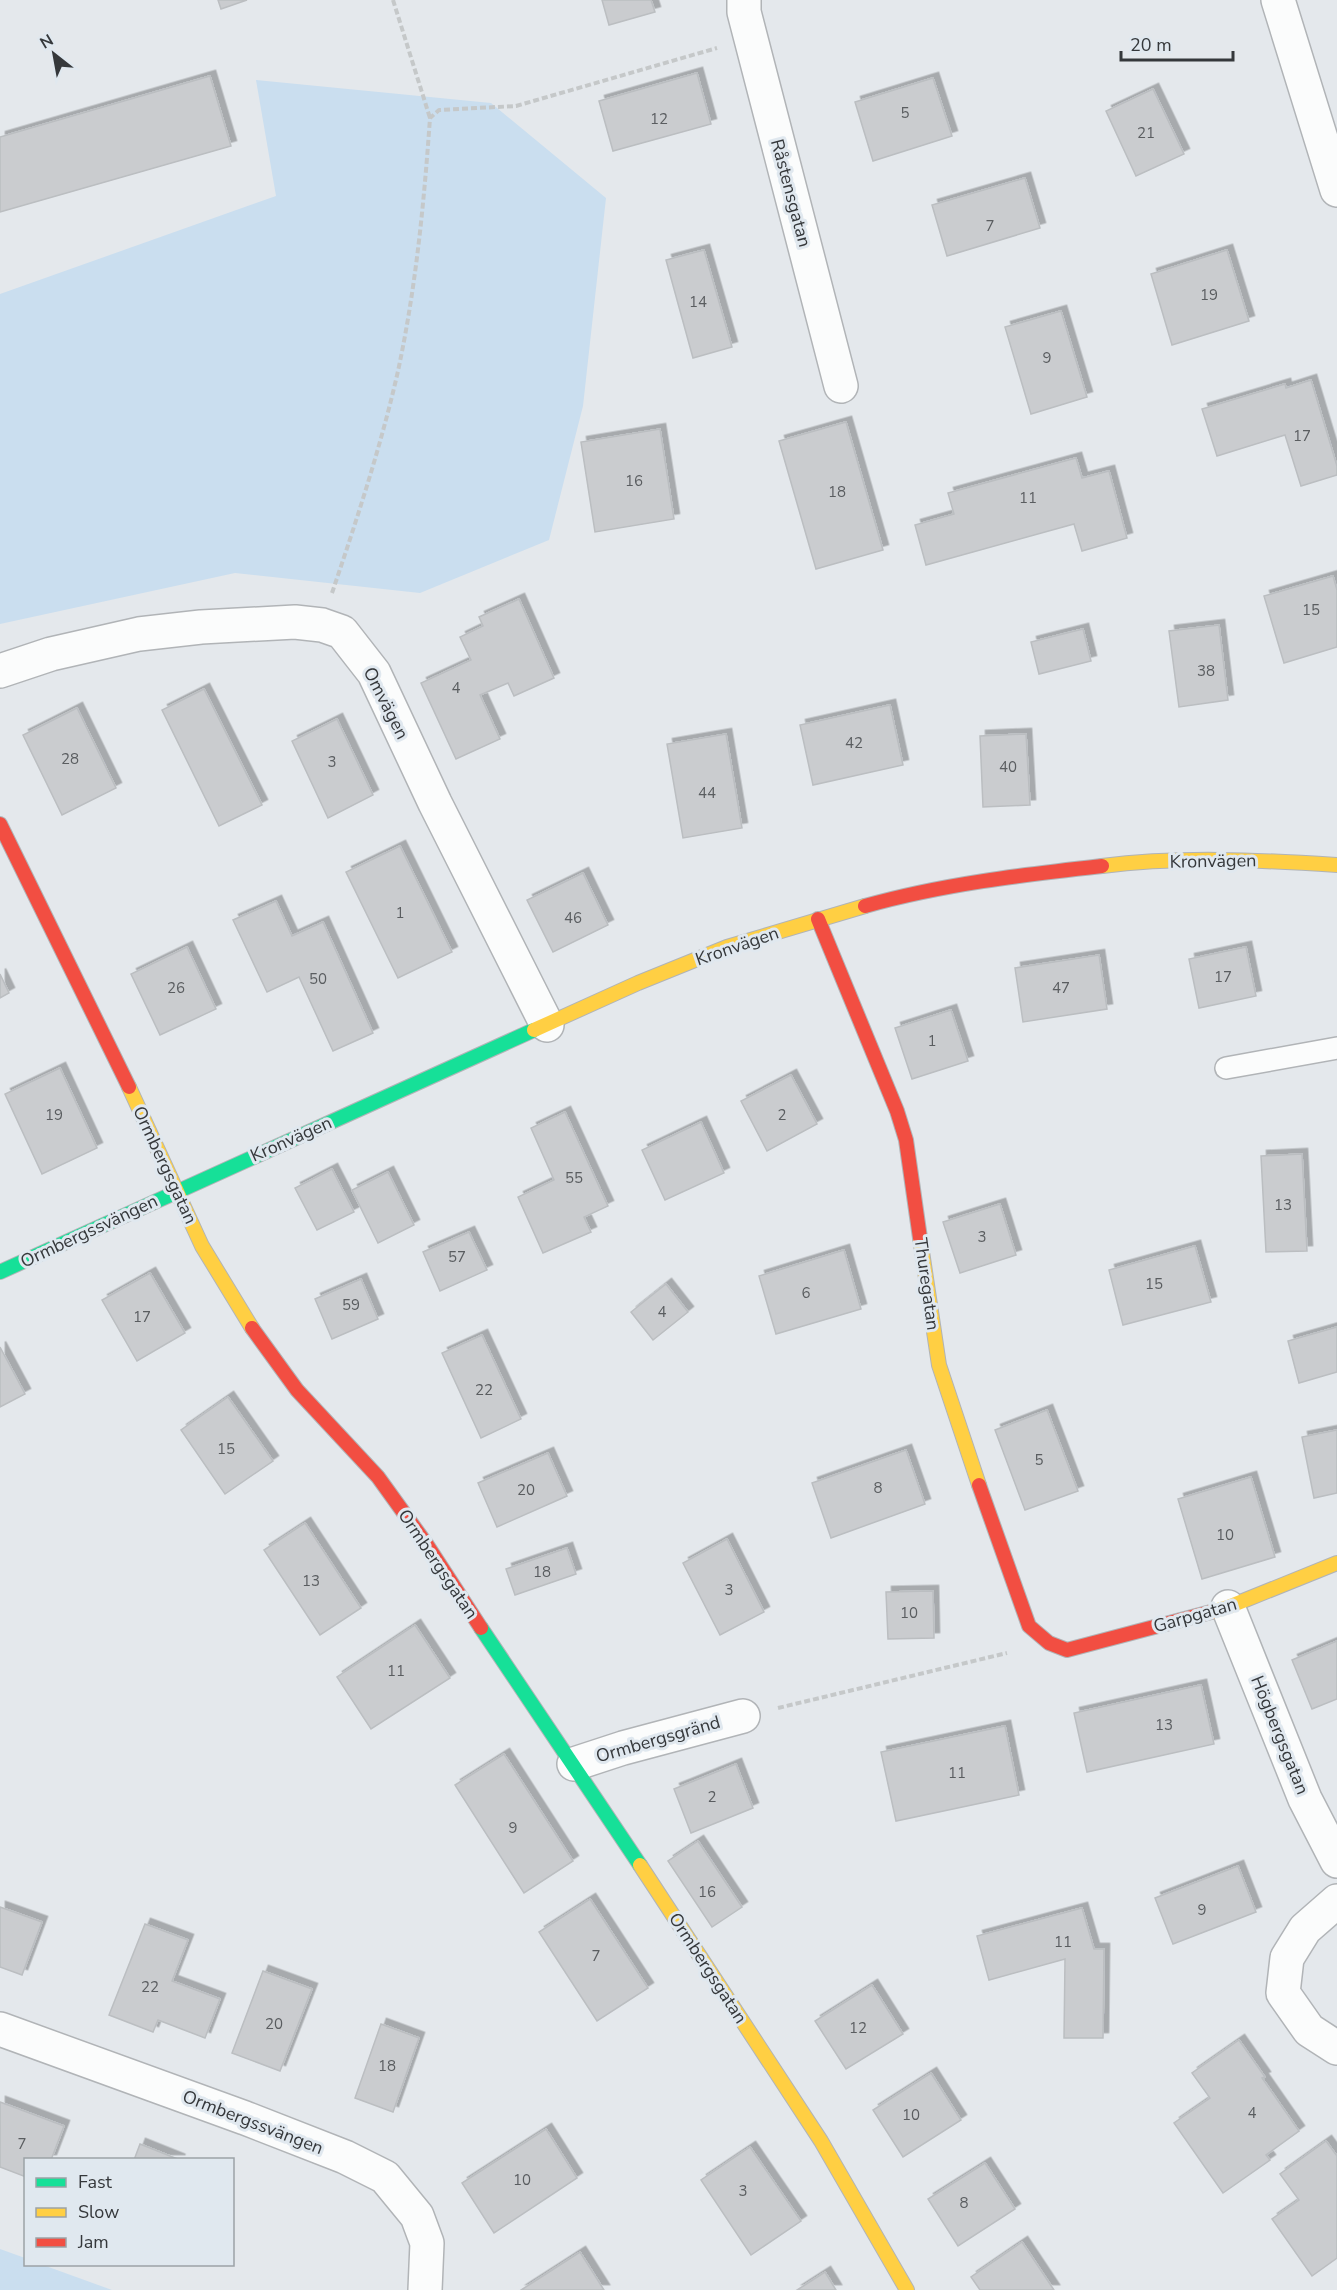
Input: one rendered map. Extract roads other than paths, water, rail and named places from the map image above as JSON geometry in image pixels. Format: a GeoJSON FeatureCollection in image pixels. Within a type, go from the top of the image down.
{"type":"FeatureCollection","features":[{"type":"Feature","properties":{"kind":"street","name":"Råstensgatan"},"geometry":{"type":"LineString","coordinates":[[744,0],[744,12],[841,386]]}},
{"type":"Feature","properties":{"kind":"street"},"geometry":{"type":"LineString","coordinates":[[1278,0],[1337,190]]}},
{"type":"Feature","properties":{"kind":"street","name":"Omvägen"},"geometry":{"type":"LineString","coordinates":[[0,671],[51,654],[139,634],[201,627],[295,622],[322,625],[342,632],[374,673],[435,803],[546,1025]]}},
{"type":"Feature","properties":{"kind":"street","name":"Ormbergsgatan"},"geometry":{"type":"LineString","coordinates":[[0,824],[178,1190],[202,1246],[246,1320],[297,1390],[378,1477],[427,1545],[821,2140],[907,2290]]}},
{"type":"Feature","properties":{"kind":"street","name":"Kronvägen"},"geometry":{"type":"LineString","coordinates":[[178,1190],[546,1025],[727,947],[818,919],[901,896],[993,879],[1131,862],[1264,860],[1337,865]]}},
{"type":"Feature","properties":{"kind":"street","name":"Thuregatan"},"geometry":{"type":"LineString","coordinates":[[818,919],[897,1111],[906,1140],[930,1316],[939,1365],[952,1408],[1029,1626],[1049,1643]]}},
{"type":"Feature","properties":{"kind":"street","name":"Ormbergssvängen"},"geometry":{"type":"LineString","coordinates":[[0,1272],[178,1190]]}},
{"type":"Feature","properties":{"kind":"street","name":"Garpgatan"},"geometry":{"type":"LineString","coordinates":[[1049,1643],[1067,1650],[1228,1607],[1337,1563]]}},
{"type":"Feature","properties":{"kind":"street","name":"Högbergsgatan"},"geometry":{"type":"LineString","coordinates":[[1228,1607],[1305,1798],[1337,1861]]}},
{"type":"Feature","properties":{"kind":"street","name":"Ormbergsgränd"},"geometry":{"type":"LineString","coordinates":[[574,1764],[623,1748],[743,1716]]}},
{"type":"Feature","properties":{"kind":"street"},"geometry":{"type":"LineString","coordinates":[[1337,1901],[1305,1929],[1287,1958],[1283,1993],[1309,2030],[1337,2048]]}},
{"type":"Feature","properties":{"kind":"street","name":"Ormbergssvängen"},"geometry":{"type":"LineString","coordinates":[[0,2029],[256,2122],[345,2157],[385,2177],[417,2216],[427,2243],[425,2290]]}},
{"type":"Feature","properties":{"kind":"lane"},"geometry":{"type":"LineString","coordinates":[[1226,1068],[1337,1048]]}}]}
